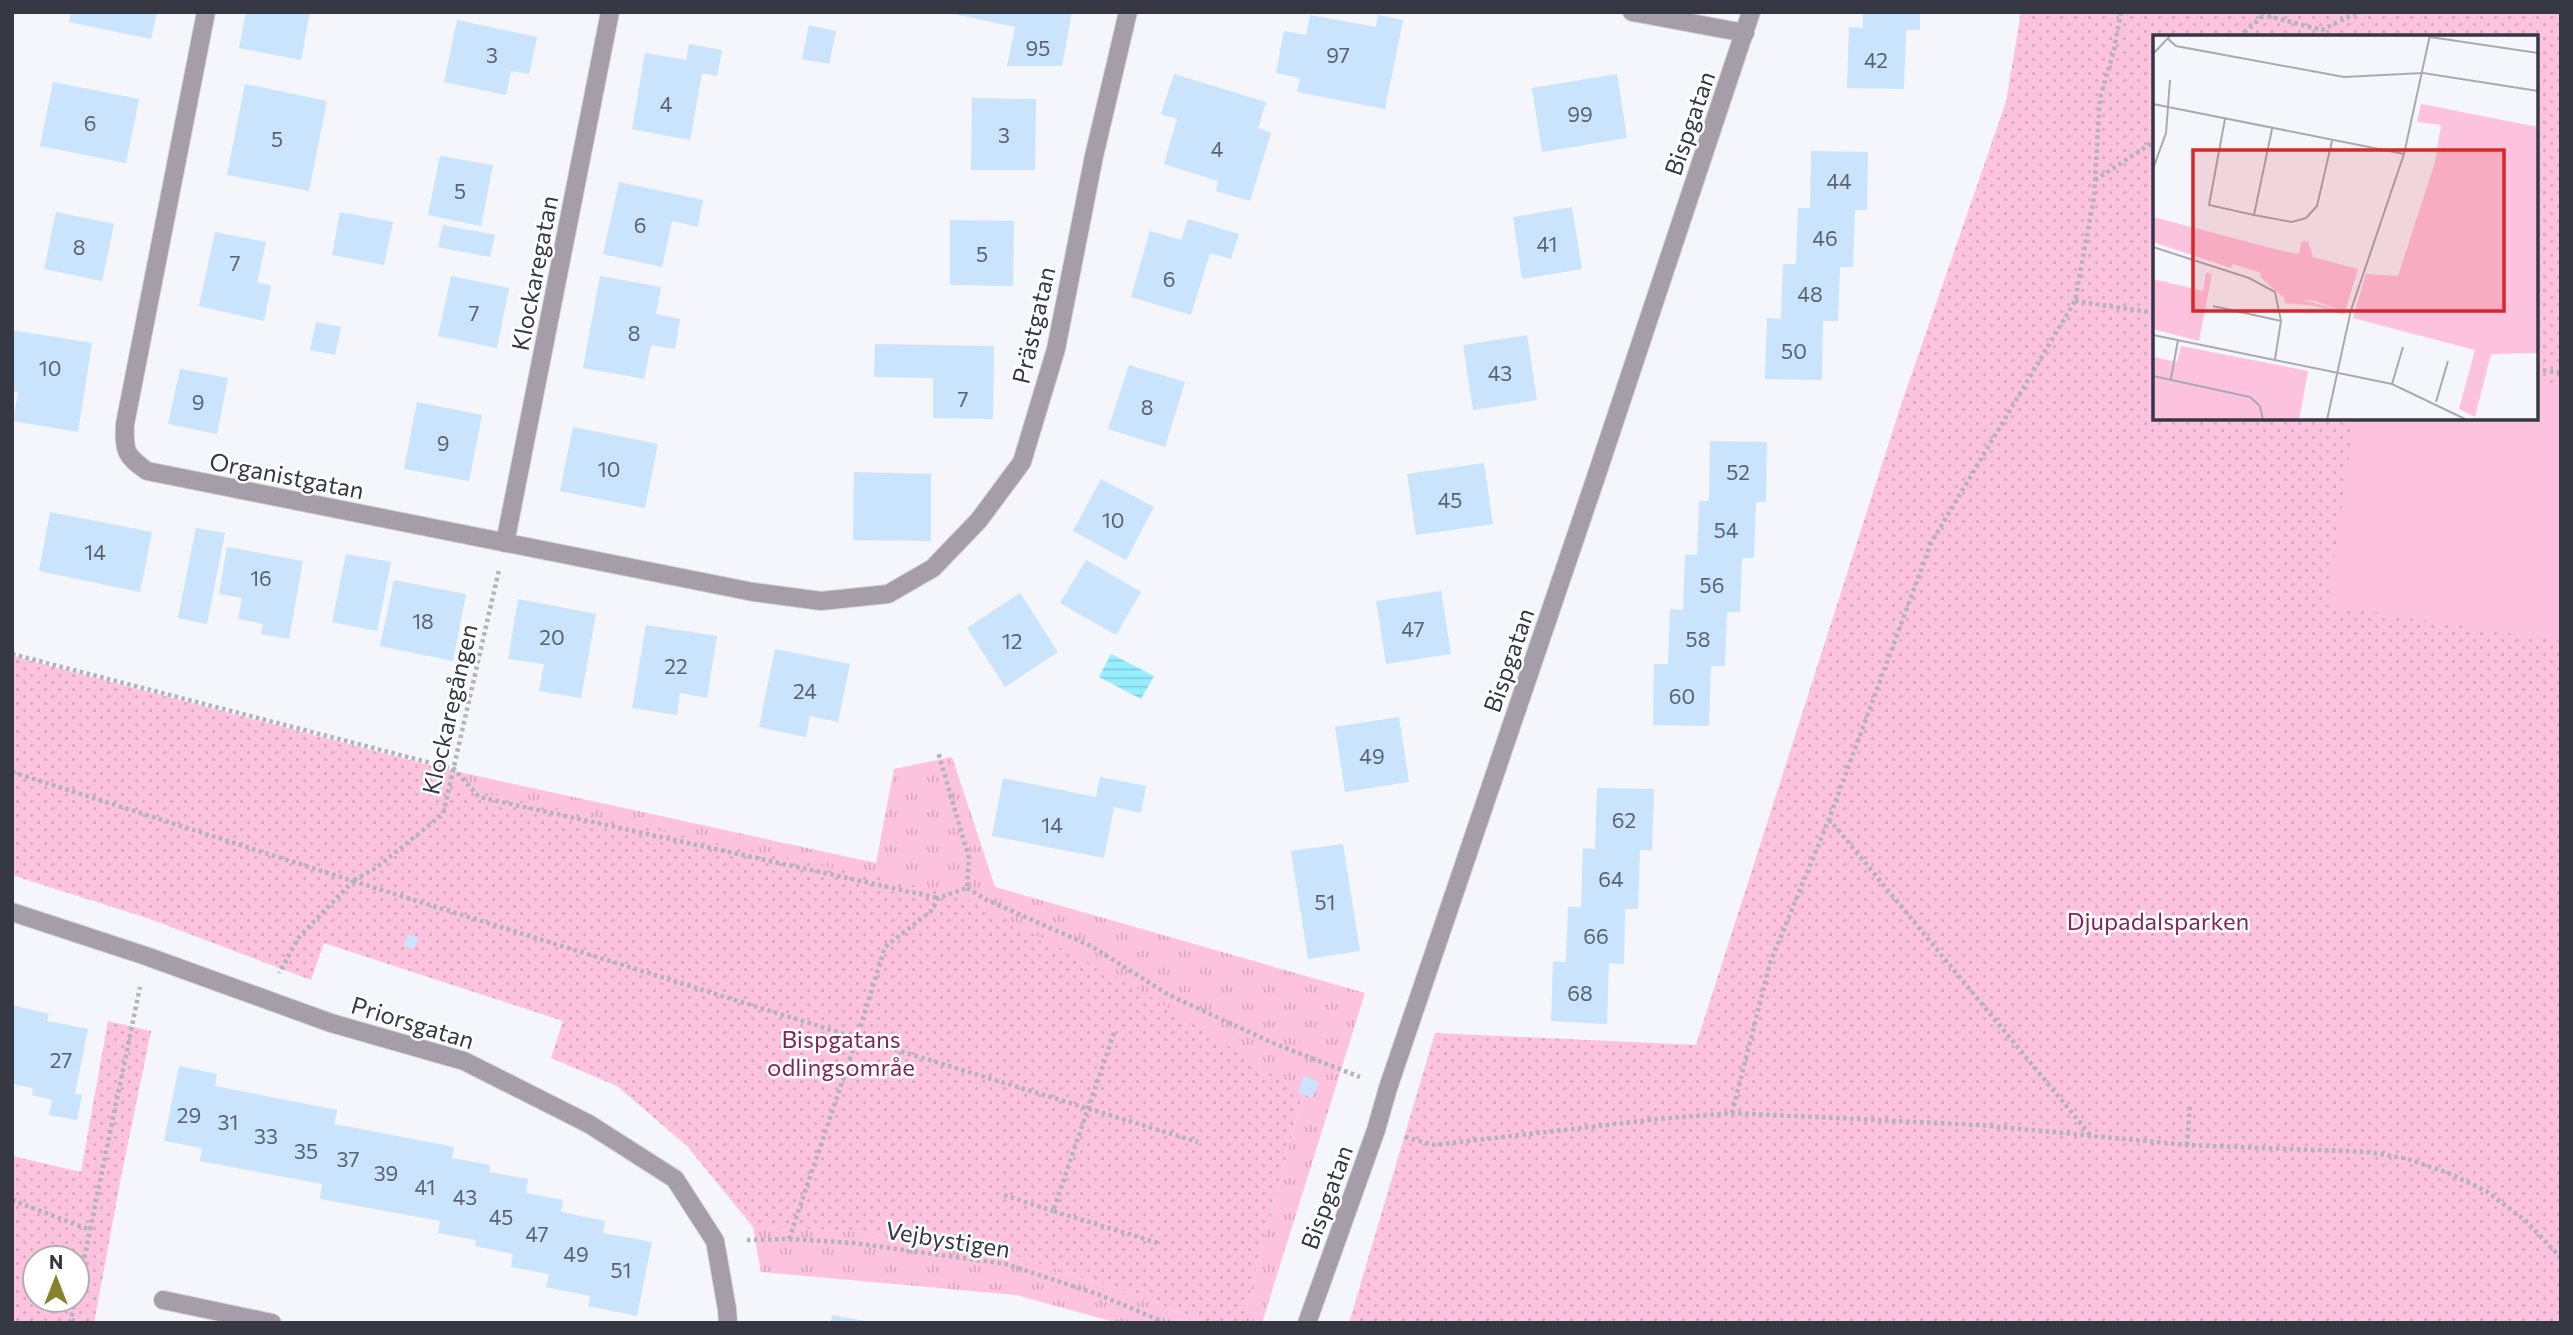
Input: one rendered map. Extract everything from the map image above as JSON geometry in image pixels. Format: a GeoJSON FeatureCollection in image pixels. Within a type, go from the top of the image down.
{"type":"FeatureCollection","features":[{"type":"Feature","properties":{"kind":"street","name":"Organistgatan"},"geometry":{"type":"LineString","coordinates":[[206,12],[125,424],[124,444],[128,457],[147,471],[753,592],[821,601],[888,594]]}},
{"type":"Feature","properties":{"kind":"street","name":"Klockaregatan"},"geometry":{"type":"LineString","coordinates":[[505,543],[610,12]]}},
{"type":"Feature","properties":{"kind":"street","name":"Prästgatan"},"geometry":{"type":"LineString","coordinates":[[888,594],[933,568],[979,520],[1022,462],[1056,349],[1094,156],[1128,12]]}},
{"type":"Feature","properties":{"kind":"street"},"geometry":{"type":"LineString","coordinates":[[1632,12],[1745,33]]}},
{"type":"Feature","properties":{"kind":"street","name":"Bispgatan"},"geometry":{"type":"LineString","coordinates":[[1307,1323],[1376,1130],[1751,12]]}},
{"type":"Feature","properties":{"kind":"street","name":"Priorsgatan"},"geometry":{"type":"LineString","coordinates":[[12,912],[146,956],[331,1023],[464,1060],[589,1124],[675,1179],[715,1241],[728,1323]]}},
{"type":"Feature","properties":{"kind":"street"},"geometry":{"type":"LineString","coordinates":[[163,1300],[272,1323]]}},
{"type":"Feature","properties":{"kind":"path"},"geometry":{"type":"LineString","coordinates":[[1732,1113],[1770,963],[1829,819],[1931,543],[2075,301],[2095,180],[2100,98],[2114,50],[2121,12]]}},
{"type":"Feature","properties":{"kind":"path"},"geometry":{"type":"LineString","coordinates":[[2241,35],[2263,14],[2322,30],[2358,12]]}},
{"type":"Feature","properties":{"kind":"path"},"geometry":{"type":"LineString","coordinates":[[2095,180],[2153,142]]}},
{"type":"Feature","properties":{"kind":"path"},"geometry":{"type":"LineString","coordinates":[[2075,301],[2153,313]]}},
{"type":"Feature","properties":{"kind":"path"},"geometry":{"type":"LineString","coordinates":[[2538,369],[2561,373]]}},
{"type":"Feature","properties":{"kind":"path","name":"Klockaregången"},"geometry":{"type":"LineString","coordinates":[[265,998],[299,937],[353,881],[376,868],[443,814],[505,543]]}},
{"type":"Feature","properties":{"kind":"path"},"geometry":{"type":"LineString","coordinates":[[12,654],[454,769],[479,797],[938,898],[967,888],[987,900],[1091,946],[1169,995],[1273,1044],[1388,1088]]}},
{"type":"Feature","properties":{"kind":"path"},"geometry":{"type":"LineString","coordinates":[[938,752],[969,859],[967,888]]}},
{"type":"Feature","properties":{"kind":"path"},"geometry":{"type":"LineString","coordinates":[[12,772],[353,881],[1198,1142]]}},
{"type":"Feature","properties":{"kind":"path"},"geometry":{"type":"LineString","coordinates":[[1829,819],[2092,1137]]}},
{"type":"Feature","properties":{"kind":"path"},"geometry":{"type":"LineString","coordinates":[[789,1239],[885,947],[931,911],[938,898]]}},
{"type":"Feature","properties":{"kind":"path"},"geometry":{"type":"LineString","coordinates":[[87,1244],[146,956]]}},
{"type":"Feature","properties":{"kind":"path"},"geometry":{"type":"LineString","coordinates":[[1053,1211],[1114,1034]]}},
{"type":"Feature","properties":{"kind":"path"},"geometry":{"type":"LineString","coordinates":[[2187,1145],[2190,1104]]}},
{"type":"Feature","properties":{"kind":"path"},"geometry":{"type":"LineString","coordinates":[[1376,1130],[1434,1145],[1732,1113],[1980,1125],[2187,1145],[2369,1152],[2407,1159],[2448,1173],[2486,1191],[2526,1221],[2561,1258]]}},
{"type":"Feature","properties":{"kind":"path"},"geometry":{"type":"LineString","coordinates":[[1004,1195],[1158,1243]]}},
{"type":"Feature","properties":{"kind":"path"},"geometry":{"type":"LineString","coordinates":[[12,1200],[90,1230]]}},
{"type":"Feature","properties":{"kind":"path","name":"Vejbystigen"},"geometry":{"type":"LineString","coordinates":[[715,1241],[789,1239],[854,1243],[1006,1264],[1100,1295],[1166,1323]]}},
{"type":"Feature","properties":{"kind":"green space","name":"Djupadalsparken"},"geometry":{"type":"Polygon","coordinates":[[[2021,12],[2561,12],[2561,1323],[1349,1323],[1435,1033],[1696,1045],[1902,402],[2006,102],[2021,12]]]}},
{"type":"Feature","properties":{"kind":"green space"},"geometry":{"type":"Polygon","coordinates":[[[2538,381],[2561,385],[2561,641],[2327,605],[2355,420],[2538,420],[2538,381]]]}},
{"type":"Feature","properties":{"kind":"green space","name":"Bispgatans odlingsområe"},"geometry":{"type":"Polygon","coordinates":[[[12,656],[436,767],[433,782],[960,895],[1135,987],[1303,1094],[1242,1323],[1207,1323],[1136,1295],[1006,1253],[854,1231],[753,1227],[687,1146],[617,1086],[551,1058],[563,1021],[324,943],[311,980],[150,919],[12,875],[12,656]]]}},
{"type":"Feature","properties":{"kind":"green space"},"geometry":{"type":"Polygon","coordinates":[[[952,757],[995,887],[1365,993],[1262,1323],[1242,1323],[1303,1094],[433,782],[436,767],[876,863],[894,769],[952,757]]]}},
{"type":"Feature","properties":{"kind":"green space"},"geometry":{"type":"Polygon","coordinates":[[[108,1021],[151,1031],[94,1323],[12,1323],[12,1156],[81,1172],[108,1021]]]}},
{"type":"Feature","properties":{"kind":"green space"},"geometry":{"type":"Polygon","coordinates":[[[753,1227],[854,1231],[1006,1253],[1136,1295],[1207,1323],[1118,1323],[1016,1295],[761,1272],[753,1227]]]}},
{"type":"Feature","properties":{"kind":"water"},"geometry":{"type":"Polygon","coordinates":[[[1111,654],[1154,676],[1141,699],[1099,677],[1111,654]]]}},
{"type":"Feature","properties":{"kind":"building"},"geometry":{"type":"Polygon","coordinates":[[[71,12],[157,12],[151,39],[69,22],[71,12]]]}},
{"type":"Feature","properties":{"kind":"building"},"geometry":{"type":"Polygon","coordinates":[[[246,12],[310,12],[301,60],[239,48],[246,12]]]}},
{"type":"Feature","properties":{"kind":"building"},"geometry":{"type":"Polygon","coordinates":[[[945,12],[1072,12],[1062,66],[1007,66],[1015,27],[945,12]]]}},
{"type":"Feature","properties":{"kind":"building"},"geometry":{"type":"Polygon","coordinates":[[[1863,12],[1920,12],[1920,30],[1906,30],[1904,89],[1847,88],[1849,27],[1863,28],[1863,12]]]}},
{"type":"Feature","properties":{"kind":"building"},"geometry":{"type":"Polygon","coordinates":[[[1310,15],[1376,27],[1378,15],[1403,20],[1385,109],[1297,92],[1300,78],[1276,73],[1284,31],[1306,35],[1310,15]]]}},
{"type":"Feature","properties":{"kind":"building"},"geometry":{"type":"Polygon","coordinates":[[[457,20],[537,37],[529,74],[511,71],[506,95],[444,82],[457,20]]]}},
{"type":"Feature","properties":{"kind":"building"},"geometry":{"type":"Polygon","coordinates":[[[809,25],[836,31],[829,64],[802,59],[809,25]]]}},
{"type":"Feature","properties":{"kind":"building"},"geometry":{"type":"Polygon","coordinates":[[[689,44],[722,50],[717,76],[702,73],[690,140],[632,129],[645,53],[686,60],[689,44]]]}},
{"type":"Feature","properties":{"kind":"building"},"geometry":{"type":"Polygon","coordinates":[[[1174,74],[1266,102],[1258,128],[1271,133],[1250,201],[1216,191],[1218,181],[1164,164],[1177,119],[1161,114],[1174,74]]]}},
{"type":"Feature","properties":{"kind":"building"},"geometry":{"type":"Polygon","coordinates":[[[1617,74],[1627,138],[1542,152],[1532,88],[1617,74]]]}},
{"type":"Feature","properties":{"kind":"building"},"geometry":{"type":"Polygon","coordinates":[[[53,82],[139,99],[126,163],[40,146],[53,82]]]}},
{"type":"Feature","properties":{"kind":"building"},"geometry":{"type":"Polygon","coordinates":[[[245,84],[327,101],[309,191],[227,175],[245,84]]]}},
{"type":"Feature","properties":{"kind":"building"},"geometry":{"type":"Polygon","coordinates":[[[972,98],[1036,99],[1035,170],[971,170],[972,98]]]}},
{"type":"Feature","properties":{"kind":"building"},"geometry":{"type":"Polygon","coordinates":[[[1811,151],[1868,152],[1867,210],[1855,210],[1853,267],[1840,267],[1838,321],[1823,321],[1822,380],[1765,379],[1767,318],[1781,319],[1783,264],[1796,264],[1798,208],[1810,208],[1811,151]]]}},
{"type":"Feature","properties":{"kind":"building"},"geometry":{"type":"Polygon","coordinates":[[[440,156],[493,165],[481,226],[428,215],[440,156]]]}},
{"type":"Feature","properties":{"kind":"building"},"geometry":{"type":"Polygon","coordinates":[[[619,182],[703,200],[698,227],[672,221],[662,267],[603,254],[619,182]]]}},
{"type":"Feature","properties":{"kind":"building"},"geometry":{"type":"Polygon","coordinates":[[[1572,207],[1582,269],[1522,279],[1513,217],[1572,207]]]}},
{"type":"Feature","properties":{"kind":"building"},"geometry":{"type":"Polygon","coordinates":[[[56,212],[114,224],[102,281],[44,269],[56,212]]]}},
{"type":"Feature","properties":{"kind":"building"},"geometry":{"type":"Polygon","coordinates":[[[340,212],[393,222],[384,265],[332,255],[340,212]]]}},
{"type":"Feature","properties":{"kind":"building"},"geometry":{"type":"Polygon","coordinates":[[[1188,219],[1239,234],[1231,259],[1210,253],[1191,315],[1131,297],[1150,231],[1181,240],[1188,219]]]}},
{"type":"Feature","properties":{"kind":"building"},"geometry":{"type":"Polygon","coordinates":[[[950,220],[1014,221],[1013,286],[950,285],[950,220]]]}},
{"type":"Feature","properties":{"kind":"building"},"geometry":{"type":"Polygon","coordinates":[[[443,225],[495,235],[490,257],[438,247],[443,225]]]}},
{"type":"Feature","properties":{"kind":"building"},"geometry":{"type":"Polygon","coordinates":[[[215,232],[266,242],[257,282],[271,286],[264,321],[199,306],[215,232]]]}},
{"type":"Feature","properties":{"kind":"building"},"geometry":{"type":"Polygon","coordinates":[[[451,276],[509,288],[497,348],[438,336],[451,276]]]}},
{"type":"Feature","properties":{"kind":"building"},"geometry":{"type":"Polygon","coordinates":[[[600,276],[661,287],[656,314],[680,319],[675,349],[651,345],[644,379],[583,368],[600,276]]]}},
{"type":"Feature","properties":{"kind":"building"},"geometry":{"type":"Polygon","coordinates":[[[316,322],[341,327],[335,355],[310,350],[316,322]]]}},
{"type":"Feature","properties":{"kind":"building"},"geometry":{"type":"Polygon","coordinates":[[[12,330],[92,343],[78,432],[13,421],[18,392],[12,391],[12,330]]]}},
{"type":"Feature","properties":{"kind":"building"},"geometry":{"type":"Polygon","coordinates":[[[1527,335],[1537,400],[1473,410],[1463,345],[1527,335]]]}},
{"type":"Feature","properties":{"kind":"building"},"geometry":{"type":"Polygon","coordinates":[[[875,344],[994,346],[993,419],[933,418],[933,378],[874,377],[875,344]]]}},
{"type":"Feature","properties":{"kind":"building"},"geometry":{"type":"Polygon","coordinates":[[[1129,365],[1185,382],[1165,447],[1108,429],[1129,365]]]}},
{"type":"Feature","properties":{"kind":"building"},"geometry":{"type":"Polygon","coordinates":[[[180,369],[228,378],[217,434],[168,424],[180,369]]]}},
{"type":"Feature","properties":{"kind":"building"},"geometry":{"type":"Polygon","coordinates":[[[417,402],[482,415],[469,481],[404,469],[417,402]]]}},
{"type":"Feature","properties":{"kind":"building"},"geometry":{"type":"Polygon","coordinates":[[[573,427],[658,444],[645,508],[560,491],[573,427]]]}},
{"type":"Feature","properties":{"kind":"building"},"geometry":{"type":"Polygon","coordinates":[[[1710,441],[1767,442],[1766,502],[1756,502],[1754,558],[1742,558],[1740,612],[1727,612],[1725,666],[1711,666],[1709,726],[1653,725],[1654,664],[1668,664],[1670,609],[1683,610],[1685,555],[1697,555],[1699,501],[1709,501],[1710,441]]]}},
{"type":"Feature","properties":{"kind":"building"},"geometry":{"type":"Polygon","coordinates":[[[1484,463],[1493,524],[1416,535],[1407,474],[1484,463]]]}},
{"type":"Feature","properties":{"kind":"building"},"geometry":{"type":"Polygon","coordinates":[[[854,472],[931,474],[931,541],[853,540],[854,472]]]}},
{"type":"Feature","properties":{"kind":"building"},"geometry":{"type":"Polygon","coordinates":[[[1101,479],[1154,507],[1126,560],[1073,531],[1101,479]]]}},
{"type":"Feature","properties":{"kind":"building"},"geometry":{"type":"Polygon","coordinates":[[[50,512],[152,532],[140,592],[39,571],[50,512]]]}},
{"type":"Feature","properties":{"kind":"building"},"geometry":{"type":"Polygon","coordinates":[[[196,528],[225,533],[207,624],[178,618],[196,528]]]}},
{"type":"Feature","properties":{"kind":"building"},"geometry":{"type":"Polygon","coordinates":[[[227,547],[303,561],[289,639],[261,634],[263,624],[238,619],[242,598],[219,594],[227,547]]]}},
{"type":"Feature","properties":{"kind":"building"},"geometry":{"type":"Polygon","coordinates":[[[346,554],[391,562],[377,631],[332,622],[346,554]]]}},
{"type":"Feature","properties":{"kind":"building"},"geometry":{"type":"Polygon","coordinates":[[[1086,560],[1141,592],[1116,635],[1060,603],[1086,560]]]}},
{"type":"Feature","properties":{"kind":"building"},"geometry":{"type":"Polygon","coordinates":[[[394,580],[466,594],[453,661],[380,646],[394,580]]]}},
{"type":"Feature","properties":{"kind":"building"},"geometry":{"type":"Polygon","coordinates":[[[1441,591],[1451,654],[1386,664],[1376,601],[1441,591]]]}},
{"type":"Feature","properties":{"kind":"building"},"geometry":{"type":"Polygon","coordinates":[[[1020,593],[1058,652],[1005,687],[967,628],[1020,593]]]}},
{"type":"Feature","properties":{"kind":"building"},"geometry":{"type":"Polygon","coordinates":[[[518,599],[596,614],[581,698],[539,691],[544,664],[508,659],[518,599]]]}},
{"type":"Feature","properties":{"kind":"building"},"geometry":{"type":"Polygon","coordinates":[[[646,625],[717,636],[707,698],[680,693],[677,715],[632,708],[646,625]]]}},
{"type":"Feature","properties":{"kind":"building"},"geometry":{"type":"Polygon","coordinates":[[[775,649],[850,664],[838,722],[810,716],[806,737],[759,727],[775,649]]]}},
{"type":"Feature","properties":{"kind":"building"},"geometry":{"type":"Polygon","coordinates":[[[1399,717],[1409,782],[1345,792],[1335,727],[1399,717]]]}},
{"type":"Feature","properties":{"kind":"building"},"geometry":{"type":"Polygon","coordinates":[[[1100,777],[1146,786],[1141,813],[1114,807],[1104,858],[992,836],[1003,778],[1096,797],[1100,777]]]}},
{"type":"Feature","properties":{"kind":"building"},"geometry":{"type":"Polygon","coordinates":[[[1597,788],[1654,789],[1652,850],[1640,850],[1638,909],[1625,909],[1624,964],[1609,963],[1607,1024],[1551,1021],[1553,961],[1566,962],[1568,907],[1581,907],[1583,848],[1595,849],[1597,788]]]}},
{"type":"Feature","properties":{"kind":"building"},"geometry":{"type":"Polygon","coordinates":[[[1343,844],[1360,951],[1308,959],[1291,851],[1343,844]]]}},
{"type":"Feature","properties":{"kind":"building"},"geometry":{"type":"Polygon","coordinates":[[[408,935],[418,937],[414,949],[404,946],[408,935]]]}},
{"type":"Feature","properties":{"kind":"building"},"geometry":{"type":"Polygon","coordinates":[[[12,1005],[49,1014],[47,1021],[88,1029],[75,1094],[82,1095],[77,1120],[49,1115],[52,1100],[32,1095],[33,1088],[12,1084],[12,1005]]]}},
{"type":"Feature","properties":{"kind":"building"},"geometry":{"type":"Polygon","coordinates":[[[179,1066],[217,1074],[215,1086],[337,1110],[334,1124],[454,1147],[452,1158],[490,1165],[489,1172],[528,1179],[526,1193],[563,1200],[561,1212],[605,1221],[603,1233],[652,1242],[637,1316],[588,1306],[590,1296],[546,1287],[549,1274],[511,1267],[513,1254],[475,1246],[476,1240],[438,1233],[440,1221],[320,1199],[322,1184],[200,1161],[202,1148],[164,1141],[179,1066]]]}},
{"type":"Feature","properties":{"kind":"building"},"geometry":{"type":"Polygon","coordinates":[[[1304,1076],[1319,1083],[1312,1098],[1298,1092],[1304,1076]]]}},
{"type":"Feature","properties":{"kind":"building"},"geometry":{"type":"Polygon","coordinates":[[[832,1315],[865,1321],[865,1323],[831,1323],[832,1315]]]}}]}
